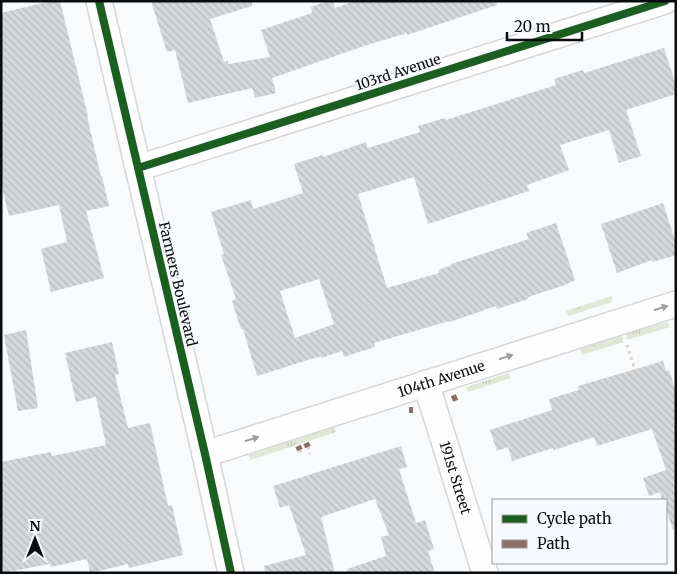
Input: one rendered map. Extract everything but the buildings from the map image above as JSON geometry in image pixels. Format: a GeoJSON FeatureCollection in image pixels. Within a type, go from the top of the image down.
{"type":"FeatureCollection","features":[{"type":"Feature","properties":{"kind":"street","name":"Farmers Boulevard"},"geometry":{"type":"LineString","coordinates":[[99,1],[231,573]]}},
{"type":"Feature","properties":{"kind":"street","name":"103rd Avenue"},"geometry":{"type":"LineString","coordinates":[[138,168],[665,1]]}},
{"type":"Feature","properties":{"kind":"street","name":"104th Avenue"},"geometry":{"type":"LineString","coordinates":[[205,454],[676,304]]}},
{"type":"Feature","properties":{"kind":"street","name":"191st Street"},"geometry":{"type":"LineString","coordinates":[[426,383],[486,573]]}},
{"type":"Feature","properties":{"kind":"path"},"geometry":{"type":"LineString","coordinates":[[628,347],[637,376]]}},
{"type":"Feature","properties":{"kind":"path"},"geometry":{"type":"LineString","coordinates":[[308,448],[310,454]]}},
{"type":"Feature","properties":{"kind":"path"},"geometry":{"type":"LineString","coordinates":[[300,450],[302,456]]}},
{"type":"Feature","properties":{"kind":"green space"},"geometry":{"type":"Polygon","coordinates":[[[612,296],[612,302],[569,316],[566,311],[612,296]]]}},
{"type":"Feature","properties":{"kind":"green space"},"geometry":{"type":"Polygon","coordinates":[[[668,322],[670,327],[627,340],[626,334],[668,322]]]}},
{"type":"Feature","properties":{"kind":"green space"},"geometry":{"type":"Polygon","coordinates":[[[622,336],[623,342],[582,355],[580,349],[622,336]]]}},
{"type":"Feature","properties":{"kind":"green space"},"geometry":{"type":"Polygon","coordinates":[[[509,373],[511,378],[468,392],[466,387],[509,373]]]}},
{"type":"Feature","properties":{"kind":"green space"},"geometry":{"type":"Polygon","coordinates":[[[334,427],[336,432],[251,460],[249,455],[334,427]]]}},
{"type":"Feature","properties":{"kind":"marked path"},"geometry":{"type":"LineString","coordinates":[[452,399],[457,397]]}},
{"type":"Feature","properties":{"kind":"marked path"},"geometry":{"type":"LineString","coordinates":[[306,443],[308,447]]}},
{"type":"Feature","properties":{"kind":"marked path"},"geometry":{"type":"LineString","coordinates":[[298,446],[300,450]]}},
{"type":"Feature","properties":{"kind":"cycle path"},"geometry":{"type":"LineString","coordinates":[[99,1],[231,573]]}},
{"type":"Feature","properties":{"kind":"cycle path"},"geometry":{"type":"LineString","coordinates":[[138,168],[665,1]]}}]}
